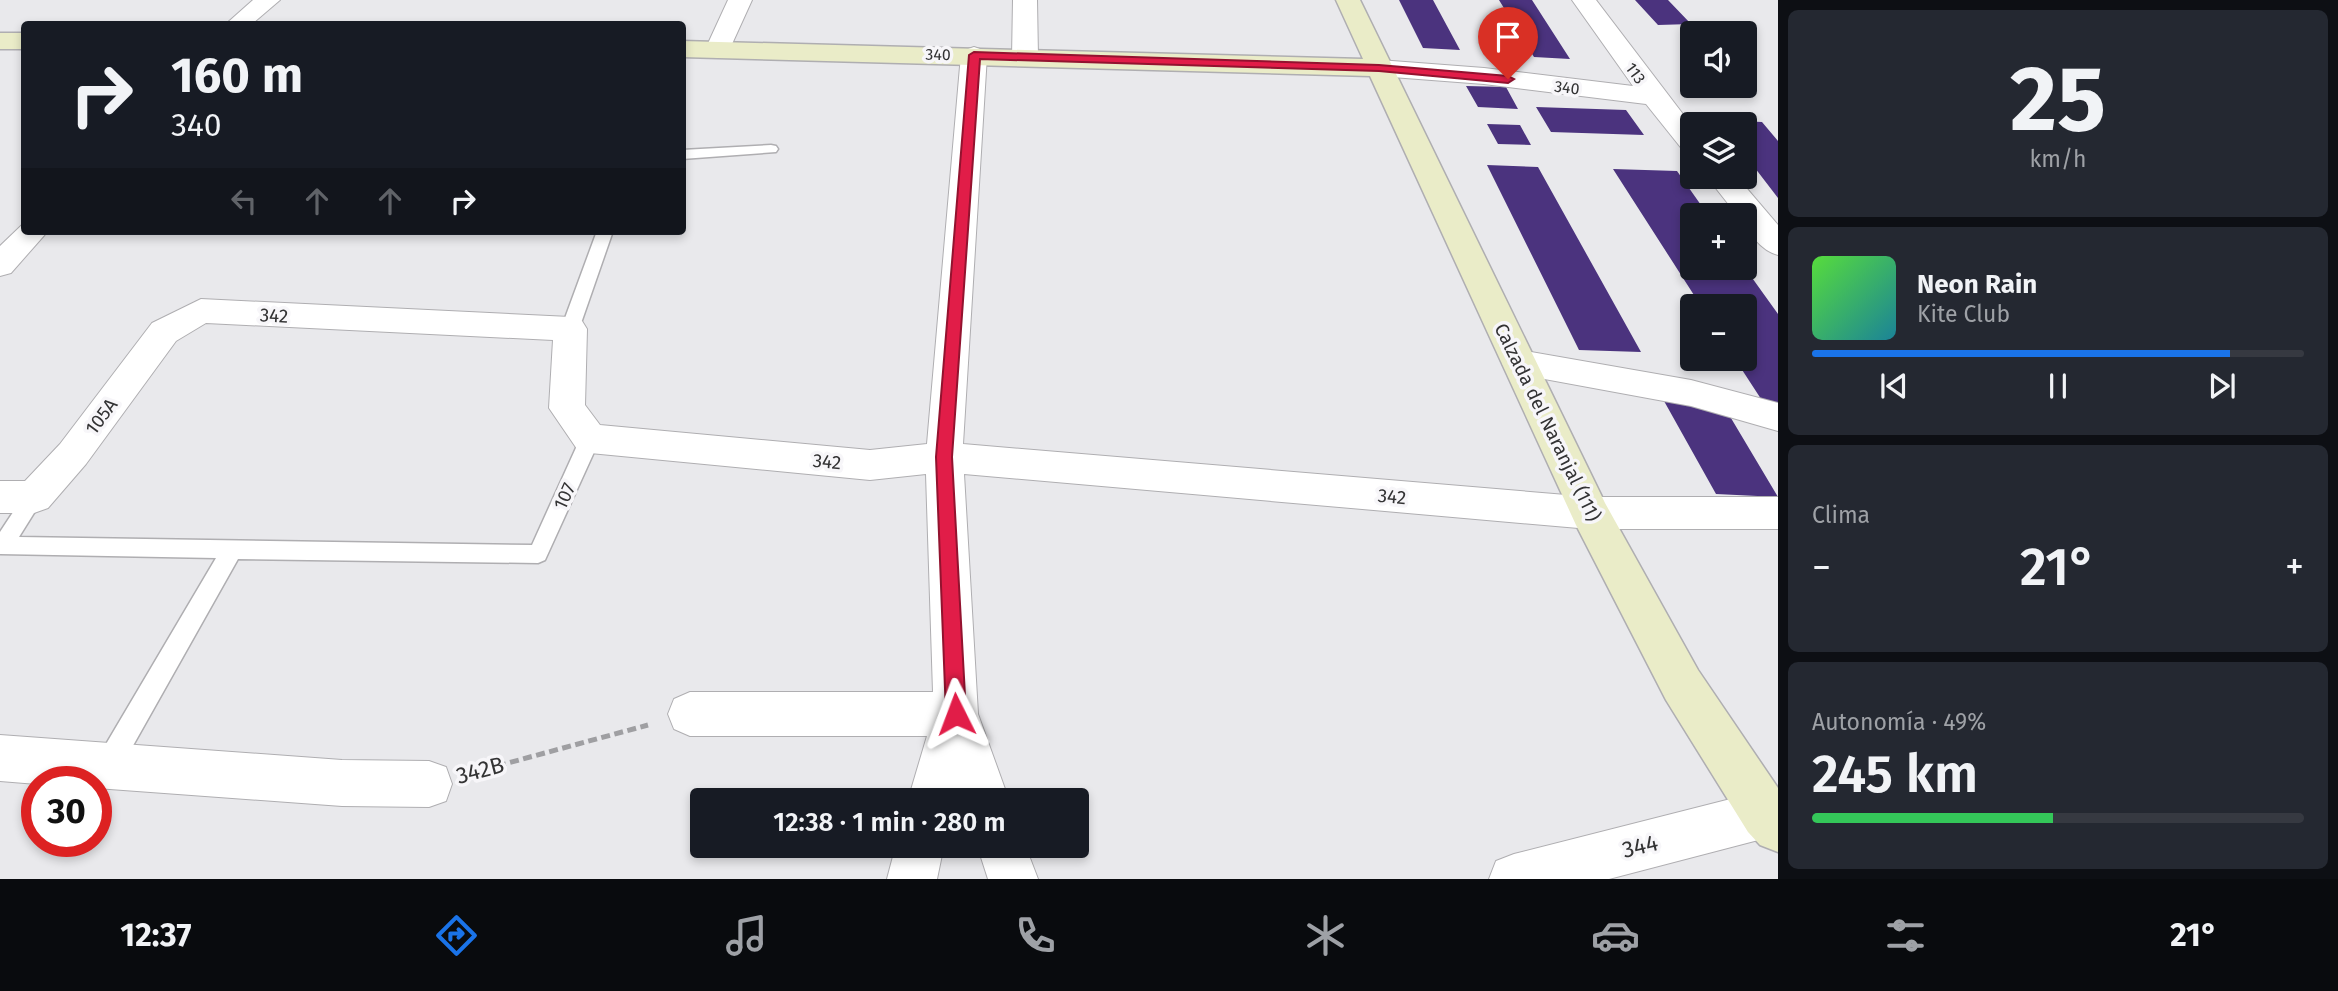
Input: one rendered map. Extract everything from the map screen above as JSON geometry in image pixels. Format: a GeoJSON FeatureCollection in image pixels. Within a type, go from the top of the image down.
{"type":"FeatureCollection","features":[{"type":"Feature","properties":{"kind":"main road","name":"Calzada del Naranjal (111)"},"geometry":{"type":"LineString","coordinates":[[1348,0],[1590,513],[1682,685],[1772,820]]}},
{"type":"Feature","properties":{"kind":"main road"},"geometry":{"type":"LineString","coordinates":[[0,41],[21,41]]}},
{"type":"Feature","properties":{"kind":"main road","name":"340"},"geometry":{"type":"LineString","coordinates":[[686,49],[1379,68]]}},
{"type":"Feature","properties":{"kind":"street"},"geometry":{"type":"LineString","coordinates":[[242,21],[268,0]]}},
{"type":"Feature","properties":{"kind":"street"},"geometry":{"type":"LineString","coordinates":[[718,50],[740,0]]}},
{"type":"Feature","properties":{"kind":"street"},"geometry":{"type":"LineString","coordinates":[[1025,0],[1025,57]]}},
{"type":"Feature","properties":{"kind":"street","name":"113"},"geometry":{"type":"LineString","coordinates":[[1584,0],[1680,128]]}},
{"type":"Feature","properties":{"kind":"street"},"geometry":{"type":"LineString","coordinates":[[974,55],[944,457],[956,714],[981,788]]}},
{"type":"Feature","properties":{"kind":"street","name":"340"},"geometry":{"type":"LineString","coordinates":[[1379,68],[1484,76],[1654,97]]}},
{"type":"Feature","properties":{"kind":"street"},"geometry":{"type":"LineString","coordinates":[[1731,189],[1778,245]]}},
{"type":"Feature","properties":{"kind":"street"},"geometry":{"type":"LineString","coordinates":[[0,265],[29,235]]}},
{"type":"Feature","properties":{"kind":"street","name":"342"},"geometry":{"type":"LineString","coordinates":[[164,332],[201,311],[570,329]]}},
{"type":"Feature","properties":{"kind":"street"},"geometry":{"type":"LineString","coordinates":[[570,329],[568,408],[590,439]]}},
{"type":"Feature","properties":{"kind":"street","name":"105A"},"geometry":{"type":"LineString","coordinates":[[17,497],[74,454],[164,332]]}},
{"type":"Feature","properties":{"kind":"street"},"geometry":{"type":"LineString","coordinates":[[1519,363],[1691,393],[1778,417]]}},
{"type":"Feature","properties":{"kind":"street","name":"342"},"geometry":{"type":"LineString","coordinates":[[590,439],[870,465],[944,457],[1590,513],[1778,513]]}},
{"type":"Feature","properties":{"kind":"street"},"geometry":{"type":"LineString","coordinates":[[690,714],[956,714]]}},
{"type":"Feature","properties":{"kind":"street"},"geometry":{"type":"LineString","coordinates":[[935,788],[956,714]]}},
{"type":"Feature","properties":{"kind":"street","name":"342B"},"geometry":{"type":"LineString","coordinates":[[0,758],[108,766]]}},
{"type":"Feature","properties":{"kind":"street","name":"342B"},"geometry":{"type":"LineString","coordinates":[[112,766],[342,783],[429,784]]}},
{"type":"Feature","properties":{"kind":"street","name":"344"},"geometry":{"type":"LineString","coordinates":[[1514,879],[1772,820]]}},
{"type":"Feature","properties":{"kind":"street"},"geometry":{"type":"LineString","coordinates":[[912,879],[917,858]]}},
{"type":"Feature","properties":{"kind":"street"},"geometry":{"type":"LineString","coordinates":[[1006,858],[1013,879]]}},
{"type":"Feature","properties":{"kind":"lane"},"geometry":{"type":"LineString","coordinates":[[686,155],[771,149]]}},
{"type":"Feature","properties":{"kind":"lane"},"geometry":{"type":"LineString","coordinates":[[570,329],[605,235]]}},
{"type":"Feature","properties":{"kind":"lane","name":"107"},"geometry":{"type":"LineString","coordinates":[[232,550],[538,554],[590,439]]}},
{"type":"Feature","properties":{"kind":"lane"},"geometry":{"type":"LineString","coordinates":[[17,497],[2,546],[232,550],[108,766]]}},
{"type":"Feature","properties":{"kind":"path","name":"342B"},"geometry":{"type":"LineString","coordinates":[[429,784],[690,714]]}},
{"type":"Feature","properties":{"kind":"building"},"geometry":{"type":"Polygon","coordinates":[[[1399,0],[1433,0],[1460,50],[1423,48],[1399,0]]]}},
{"type":"Feature","properties":{"kind":"building"},"geometry":{"type":"Polygon","coordinates":[[[1499,0],[1532,0],[1570,59],[1534,57],[1499,0]]]}},
{"type":"Feature","properties":{"kind":"building"},"geometry":{"type":"Polygon","coordinates":[[[1635,0],[1668,0],[1688,21],[1680,21],[1680,24],[1658,25],[1635,0]]]}},
{"type":"Feature","properties":{"kind":"building"},"geometry":{"type":"Polygon","coordinates":[[[1466,86],[1506,87],[1518,109],[1478,107],[1466,86]]]}},
{"type":"Feature","properties":{"kind":"building"},"geometry":{"type":"Polygon","coordinates":[[[1536,107],[1626,110],[1644,135],[1551,132],[1536,107]]]}},
{"type":"Feature","properties":{"kind":"building"},"geometry":{"type":"Polygon","coordinates":[[[1757,122],[1762,122],[1778,141],[1778,198],[1757,171],[1757,122]]]}},
{"type":"Feature","properties":{"kind":"building"},"geometry":{"type":"Polygon","coordinates":[[[1487,124],[1520,125],[1531,145],[1498,144],[1487,124]]]}},
{"type":"Feature","properties":{"kind":"building"},"geometry":{"type":"Polygon","coordinates":[[[1487,165],[1538,167],[1641,352],[1579,350],[1487,165]]]}},
{"type":"Feature","properties":{"kind":"building"},"geometry":{"type":"Polygon","coordinates":[[[1613,169],[1677,171],[1680,175],[1680,189],[1690,189],[1700,203],[1680,203],[1680,273],[1613,169]]]}},
{"type":"Feature","properties":{"kind":"building"},"geometry":{"type":"Polygon","coordinates":[[[1684,280],[1754,280],[1778,314],[1778,402],[1763,402],[1743,371],[1757,371],[1757,294],[1693,294],[1684,280]]]}},
{"type":"Feature","properties":{"kind":"building"},"geometry":{"type":"Polygon","coordinates":[[[1664,401],[1722,403],[1778,497],[1716,494],[1664,401]]]}},
{"type":"Feature","properties":{"kind":"route"},"geometry":{"type":"LineString","coordinates":[[956,714],[944,457],[974,55],[1379,68],[1508,79]]}}]}
